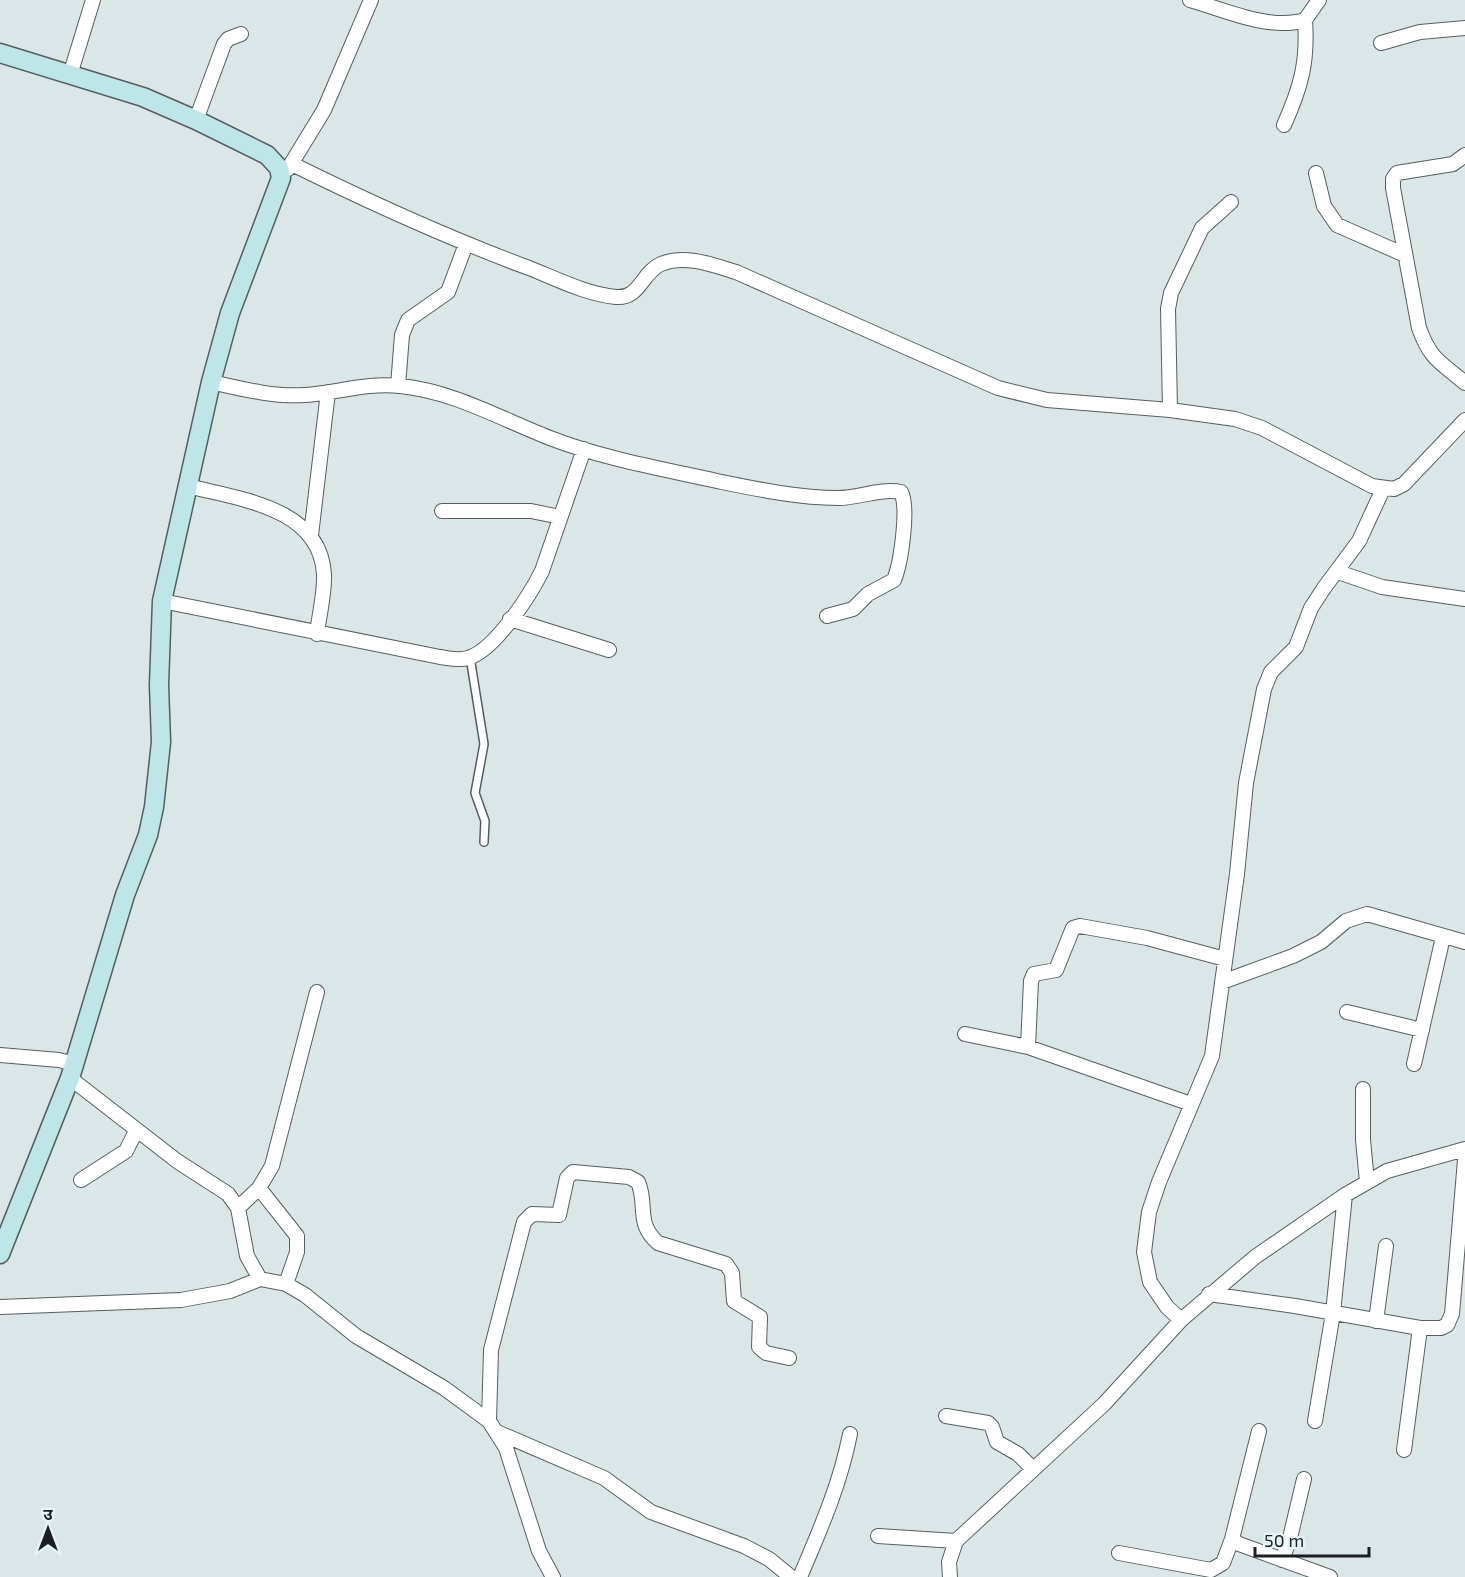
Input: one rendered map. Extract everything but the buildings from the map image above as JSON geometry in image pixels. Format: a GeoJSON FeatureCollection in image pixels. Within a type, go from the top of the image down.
{"type":"FeatureCollection","features":[{"type":"Feature","properties":{"kind":"street"},"geometry":{"type":"LineString","coordinates":[[70,75],[93,0]]}},
{"type":"Feature","properties":{"kind":"street"},"geometry":{"type":"LineString","coordinates":[[0,1254],[72,1071],[125,895],[148,835],[154,807],[161,742],[159,685],[162,602],[211,382],[230,313],[286,171],[324,110],[371,0]]}},
{"type":"Feature","properties":{"kind":"street"},"geometry":{"type":"LineString","coordinates":[[1190,0],[1261,20],[1282,23],[1305,20]]}},
{"type":"Feature","properties":{"kind":"street"},"geometry":{"type":"LineString","coordinates":[[1284,125],[1304,72],[1305,20],[1319,0]]}},
{"type":"Feature","properties":{"kind":"street"},"geometry":{"type":"LineString","coordinates":[[1381,43],[1420,33],[1465,28]]}},
{"type":"Feature","properties":{"kind":"street"},"geometry":{"type":"LineString","coordinates":[[196,120],[224,44],[228,39],[241,34]]}},
{"type":"Feature","properties":{"kind":"street"},"geometry":{"type":"LineString","coordinates":[[0,52],[144,97],[267,155],[279,168],[365,200],[466,244],[597,294],[627,297],[634,292],[652,269],[660,265],[680,260],[709,264],[736,272],[998,387],[1047,400],[1170,410],[1235,419],[1262,428],[1372,486],[1383,489],[1404,484],[1465,420]]}},
{"type":"Feature","properties":{"kind":"street"},"geometry":{"type":"LineString","coordinates":[[1465,155],[1453,164],[1398,173],[1393,179],[1419,328],[1433,359],[1465,383]]}},
{"type":"Feature","properties":{"kind":"street"},"geometry":{"type":"LineString","coordinates":[[1316,173],[1324,206],[1337,225],[1406,255]]}},
{"type":"Feature","properties":{"kind":"street"},"geometry":{"type":"LineString","coordinates":[[1170,410],[1168,309],[1171,293],[1202,228],[1231,202]]}},
{"type":"Feature","properties":{"kind":"street"},"geometry":{"type":"LineString","coordinates":[[398,386],[402,335],[408,321],[448,292],[466,244]]}},
{"type":"Feature","properties":{"kind":"street"},"geometry":{"type":"LineString","coordinates":[[211,382],[264,394],[304,395],[398,386],[420,389],[494,413],[550,438],[717,480],[777,492],[839,498],[892,490],[901,492],[905,500],[898,570],[894,580],[868,594],[853,609],[827,616]]}},
{"type":"Feature","properties":{"kind":"street"},"geometry":{"type":"LineString","coordinates":[[310,536],[328,392]]}},
{"type":"Feature","properties":{"kind":"street"},"geometry":{"type":"LineString","coordinates":[[162,602],[440,657],[470,657],[488,647],[534,588],[542,571],[584,448]]}},
{"type":"Feature","properties":{"kind":"street"},"geometry":{"type":"LineString","coordinates":[[188,486],[275,511],[299,523],[310,536],[322,562],[324,576],[317,634]]}},
{"type":"Feature","properties":{"kind":"street"},"geometry":{"type":"LineString","coordinates":[[1180,1320],[1167,1307],[1150,1282],[1144,1252],[1149,1212],[1159,1182],[1212,1056],[1246,783],[1264,689],[1271,672],[1296,647],[1311,608],[1359,541],[1383,489]]}},
{"type":"Feature","properties":{"kind":"street"},"geometry":{"type":"LineString","coordinates":[[442,511],[531,511],[560,517]]}},
{"type":"Feature","properties":{"kind":"street"},"geometry":{"type":"LineString","coordinates":[[1338,572],[1382,587],[1465,599]]}},
{"type":"Feature","properties":{"kind":"street"},"geometry":{"type":"LineString","coordinates":[[510,619],[609,650]]}},
{"type":"Feature","properties":{"kind":"street"},"geometry":{"type":"LineString","coordinates":[[1222,982],[1293,956],[1321,942],[1346,921],[1367,914],[1376,914],[1443,937],[1465,942]]}},
{"type":"Feature","properties":{"kind":"street"},"geometry":{"type":"LineString","coordinates":[[1028,1047],[1031,981],[1034,974],[1056,970],[1073,928],[1080,926],[1148,938],[1225,959]]}},
{"type":"Feature","properties":{"kind":"street"},"geometry":{"type":"LineString","coordinates":[[1414,1064],[1443,937]]}},
{"type":"Feature","properties":{"kind":"street"},"geometry":{"type":"LineString","coordinates":[[238,1208],[259,1188],[279,1146],[317,992]]}},
{"type":"Feature","properties":{"kind":"street"},"geometry":{"type":"LineString","coordinates":[[1347,1012],[1422,1030]]}},
{"type":"Feature","properties":{"kind":"street"},"geometry":{"type":"LineString","coordinates":[[965,1034],[1028,1047],[1191,1104]]}},
{"type":"Feature","properties":{"kind":"street"},"geometry":{"type":"LineString","coordinates":[[0,1055],[59,1060],[136,1131],[228,1194],[238,1208],[247,1256],[260,1279]]}},
{"type":"Feature","properties":{"kind":"street"},"geometry":{"type":"LineString","coordinates":[[1363,1089],[1363,1140],[1367,1182]]}},
{"type":"Feature","properties":{"kind":"street"},"geometry":{"type":"LineString","coordinates":[[81,1180],[126,1151],[136,1131]]}},
{"type":"Feature","properties":{"kind":"street"},"geometry":{"type":"LineString","coordinates":[[951,1577],[949,1562],[956,1541],[1104,1404],[1180,1320],[1209,1294],[1255,1257],[1367,1182],[1413,1161],[1465,1149]]}},
{"type":"Feature","properties":{"kind":"street"},"geometry":{"type":"LineString","coordinates":[[1209,1294],[1420,1328],[1441,1328],[1447,1325],[1452,1314],[1465,1160]]}},
{"type":"Feature","properties":{"kind":"street"},"geometry":{"type":"LineString","coordinates":[[553,1577],[539,1551],[506,1448],[493,1426],[491,1350],[524,1222],[532,1214],[559,1215],[567,1178],[573,1172],[628,1177],[638,1182],[642,1219],[650,1235],[658,1243],[726,1264],[732,1273],[734,1301],[760,1317],[759,1347],[766,1353],[789,1358]]}},
{"type":"Feature","properties":{"kind":"street"},"geometry":{"type":"LineString","coordinates":[[259,1188],[297,1236],[297,1252],[286,1284]]}},
{"type":"Feature","properties":{"kind":"street"},"geometry":{"type":"LineString","coordinates":[[1315,1421],[1333,1313],[1346,1195]]}},
{"type":"Feature","properties":{"kind":"street"},"geometry":{"type":"LineString","coordinates":[[1376,1321],[1386,1246]]}},
{"type":"Feature","properties":{"kind":"street"},"geometry":{"type":"LineString","coordinates":[[0,1307],[181,1300],[230,1291],[260,1279],[286,1284],[305,1295],[356,1336],[452,1393],[493,1426],[604,1478],[651,1512],[744,1546],[769,1558],[791,1577]]}},
{"type":"Feature","properties":{"kind":"street"},"geometry":{"type":"LineString","coordinates":[[1404,1450],[1420,1328]]}},
{"type":"Feature","properties":{"kind":"street"},"geometry":{"type":"LineString","coordinates":[[946,1416],[988,1423],[992,1427],[997,1442],[1018,1454],[1033,1469]]}},
{"type":"Feature","properties":{"kind":"street"},"geometry":{"type":"LineString","coordinates":[[1119,1553],[1211,1570],[1223,1563],[1232,1539],[1259,1431]]}},
{"type":"Feature","properties":{"kind":"street"},"geometry":{"type":"LineString","coordinates":[[800,1577],[832,1501],[843,1468],[850,1434]]}},
{"type":"Feature","properties":{"kind":"street"},"geometry":{"type":"LineString","coordinates":[[1282,1560],[1290,1538],[1304,1479]]}},
{"type":"Feature","properties":{"kind":"street"},"geometry":{"type":"LineString","coordinates":[[878,1536],[956,1541]]}},
{"type":"Feature","properties":{"kind":"street"},"geometry":{"type":"LineString","coordinates":[[1232,1539],[1239,1544],[1330,1577]]}},
{"type":"Feature","properties":{"kind":"lane"},"geometry":{"type":"LineString","coordinates":[[470,657],[484,744],[475,793],[485,821],[484,842]]}}]}
